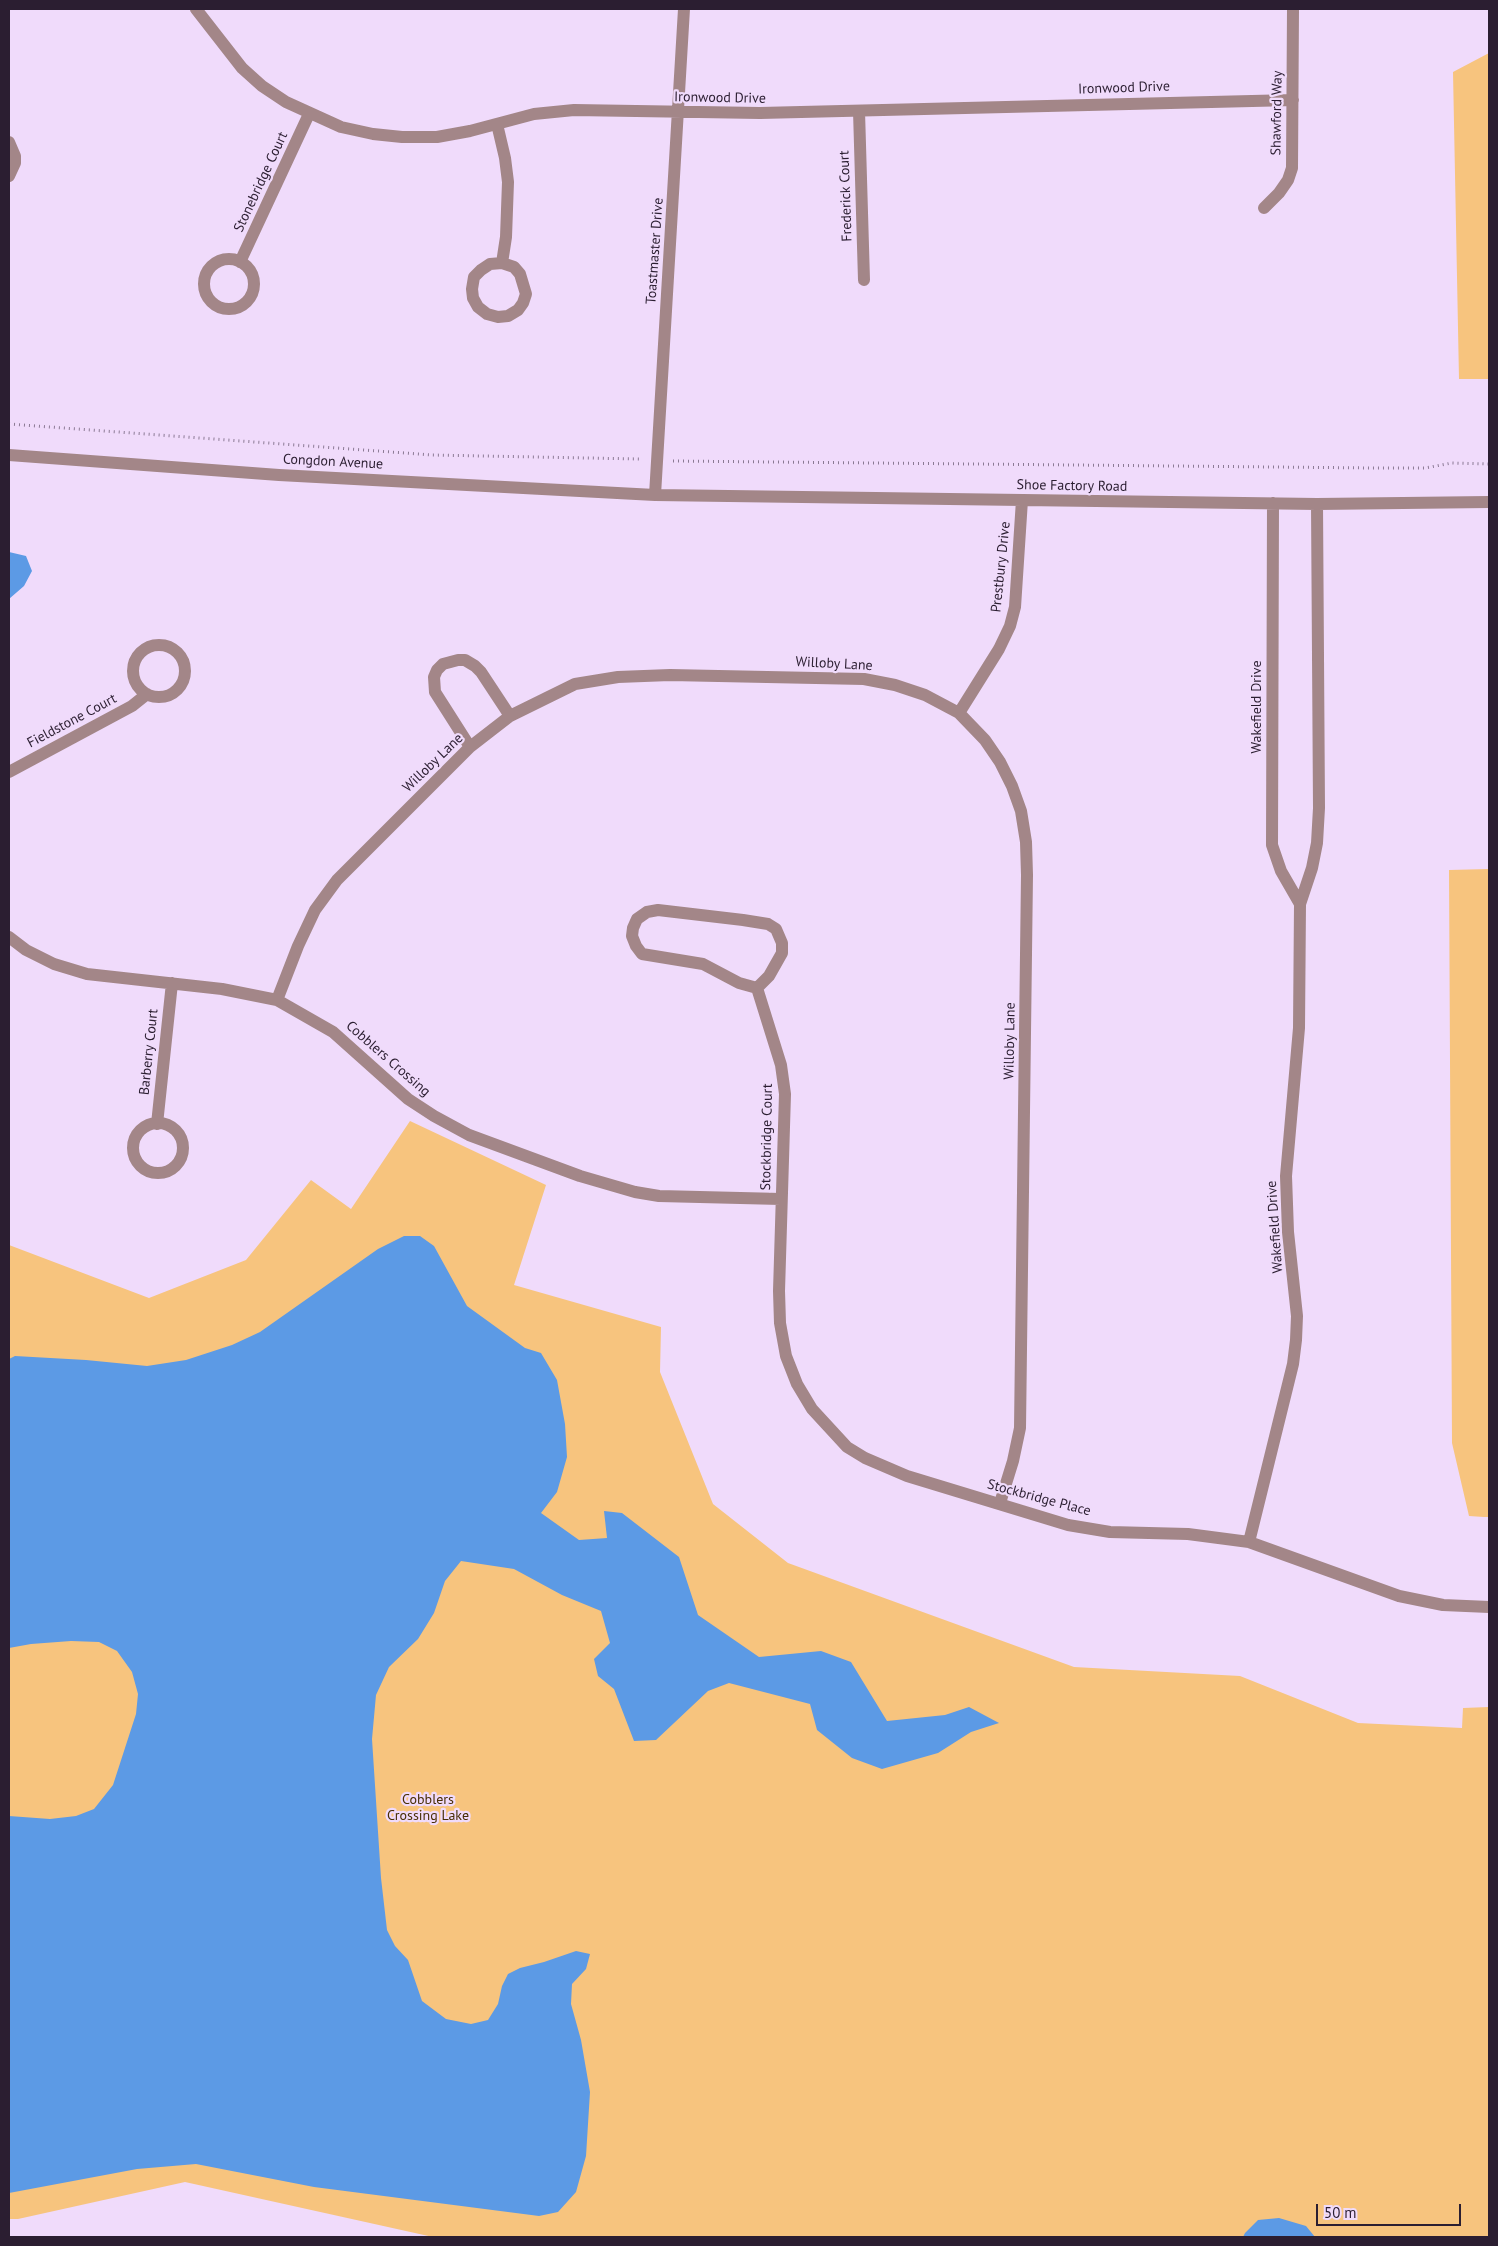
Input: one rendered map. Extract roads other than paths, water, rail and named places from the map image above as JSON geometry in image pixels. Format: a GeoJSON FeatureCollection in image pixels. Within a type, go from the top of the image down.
{"type":"FeatureCollection","features":[{"type":"Feature","properties":{"kind":"street","name":"Ironwood Drive"},"geometry":{"type":"LineString","coordinates":[[196,9],[242,68],[262,86],[309,114],[341,127],[373,134],[402,137],[437,137],[534,114],[574,110],[760,113],[1293,100]]}},
{"type":"Feature","properties":{"kind":"street","name":"Toastmaster Drive"},"geometry":{"type":"LineString","coordinates":[[655,495],[684,9]]}},
{"type":"Feature","properties":{"kind":"street","name":"Shawford Way"},"geometry":{"type":"LineString","coordinates":[[1264,208],[1279,193],[1288,180],[1292,168],[1293,9]]}},
{"type":"Feature","properties":{"kind":"street","name":"Frederick Court"},"geometry":{"type":"LineString","coordinates":[[859,111],[864,280]]}},
{"type":"Feature","properties":{"kind":"street","name":"Stonebridge Court"},"geometry":{"type":"LineString","coordinates":[[240,262],[309,114]]}},
{"type":"Feature","properties":{"kind":"street"},"geometry":{"type":"LineString","coordinates":[[497,124],[505,158],[508,182],[506,238],[502,262]]}},
{"type":"Feature","properties":{"kind":"street"},"geometry":{"type":"LineString","coordinates":[[9,142],[15,156],[15,163],[9,176]]}},
{"type":"Feature","properties":{"kind":"street"},"geometry":{"type":"LineString","coordinates":[[502,262],[514,267],[520,274],[526,294],[518,310],[508,316],[498,317],[487,314],[478,307],[472,289],[474,277],[481,270],[490,264],[502,262]]}},
{"type":"Feature","properties":{"kind":"street","name":"Congdon Avenue"},"geometry":{"type":"LineString","coordinates":[[9,455],[289,475],[655,495]]}},
{"type":"Feature","properties":{"kind":"street","name":"Shoe Factory Road"},"geometry":{"type":"LineString","coordinates":[[655,495],[1316,504],[1489,502]]}},
{"type":"Feature","properties":{"kind":"street","name":"Prestbury Drive"},"geometry":{"type":"LineString","coordinates":[[958,713],[999,649],[1010,626],[1015,607],[1022,500]]}},
{"type":"Feature","properties":{"kind":"street","name":"Wakefield Drive"},"geometry":{"type":"LineString","coordinates":[[1273,503],[1272,845],[1281,871],[1300,904]]}},
{"type":"Feature","properties":{"kind":"street","name":"Wakefield Drive"},"geometry":{"type":"LineString","coordinates":[[1249,1542],[1293,1364],[1296,1340],[1297,1316],[1288,1232],[1286,1176],[1299,1028],[1300,904],[1312,868],[1319,808],[1316,504]]}},
{"type":"Feature","properties":{"kind":"street"},"geometry":{"type":"LineString","coordinates":[[152,646],[171,647],[178,651],[185,666],[184,681],[173,693],[156,696],[147,694],[140,689],[134,674],[137,656],[143,650],[152,646]]}},
{"type":"Feature","properties":{"kind":"street"},"geometry":{"type":"LineString","coordinates":[[470,747],[435,692],[434,677],[437,670],[443,664],[465,660],[475,666],[510,716]]}},
{"type":"Feature","properties":{"kind":"street","name":"Willoby Lane"},"geometry":{"type":"LineString","coordinates":[[277,1000],[298,946],[315,910],[337,880],[470,747],[510,716],[575,684],[618,677],[670,675],[864,679],[895,685],[924,695],[958,713],[985,740],[1000,762],[1012,786],[1021,811],[1026,842],[1020,1428],[1013,1461],[1000,1503]]}},
{"type":"Feature","properties":{"kind":"street","name":"Fieldstone Court"},"geometry":{"type":"LineString","coordinates":[[9,772],[132,706],[147,694]]}},
{"type":"Feature","properties":{"kind":"street"},"geometry":{"type":"LineString","coordinates":[[658,910],[768,924],[776,929],[780,936],[782,953],[769,976],[757,988],[739,983],[703,964],[642,954],[632,936],[637,919],[647,912],[658,910]]}},
{"type":"Feature","properties":{"kind":"street","name":"Cobblers Crossing"},"geometry":{"type":"LineString","coordinates":[[9,937],[26,950],[54,964],[88,974],[255,994],[277,1000],[333,1032],[408,1099],[434,1116],[469,1136],[522,1157],[635,1192],[659,1196],[781,1199]]}},
{"type":"Feature","properties":{"kind":"street","name":"Barberry Court"},"geometry":{"type":"LineString","coordinates":[[157,1124],[172,984]]}},
{"type":"Feature","properties":{"kind":"street","name":"Stockbridge Court"},"geometry":{"type":"LineString","coordinates":[[757,988],[781,1065],[785,1094],[784,1171],[781,1199]]}},
{"type":"Feature","properties":{"kind":"street","name":"Stockbridge Place"},"geometry":{"type":"LineString","coordinates":[[781,1199],[780,1323],[786,1356],[797,1384],[812,1409],[848,1447],[865,1458],[907,1476],[1068,1524],[1110,1532],[1188,1534],[1249,1542],[1399,1596],[1443,1605],[1489,1607]]}},
{"type":"Feature","properties":{"kind":"water"},"geometry":{"type":"Polygon","coordinates":[[[9,552],[26,556],[32,571],[24,586],[9,599],[9,552]]]}},
{"type":"Feature","properties":{"kind":"water","name":"Cobblers Crossing Lake"},"geometry":{"type":"Polygon","coordinates":[[[404,1236],[420,1236],[434,1246],[467,1306],[525,1348],[541,1353],[557,1380],[565,1424],[567,1457],[557,1492],[541,1513],[579,1540],[607,1538],[604,1511],[622,1513],[679,1557],[698,1615],[759,1657],[821,1651],[851,1662],[887,1721],[945,1715],[969,1707],[999,1723],[971,1732],[938,1753],[882,1769],[852,1758],[817,1730],[810,1704],[729,1683],[708,1691],[656,1740],[634,1741],[614,1689],[598,1676],[594,1659],[610,1643],[601,1611],[562,1595],[514,1569],[461,1561],[445,1581],[434,1613],[418,1639],[389,1667],[376,1695],[372,1739],[381,1878],[387,1930],[395,1946],[408,1960],[422,2001],[446,2019],[471,2024],[488,2020],[498,2004],[502,1986],[508,1974],[520,1968],[576,1951],[590,1954],[586,1969],[572,1984],[571,2004],[581,2040],[590,2092],[586,2156],[576,2192],[558,2212],[539,2216],[314,2187],[196,2164],[137,2169],[9,2193],[9,1816],[50,1819],[76,1816],[94,1809],[113,1785],[136,1714],[138,1694],[132,1672],[117,1651],[99,1642],[71,1641],[31,1644],[9,1648],[9,1359],[15,1356],[147,1366],[186,1360],[232,1345],[260,1332],[378,1249],[404,1236]]]}},
{"type":"Feature","properties":{"kind":"water"},"geometry":{"type":"Polygon","coordinates":[[[1279,2218],[1306,2226],[1315,2237],[1243,2237],[1258,2220],[1279,2218]]]}}]}
